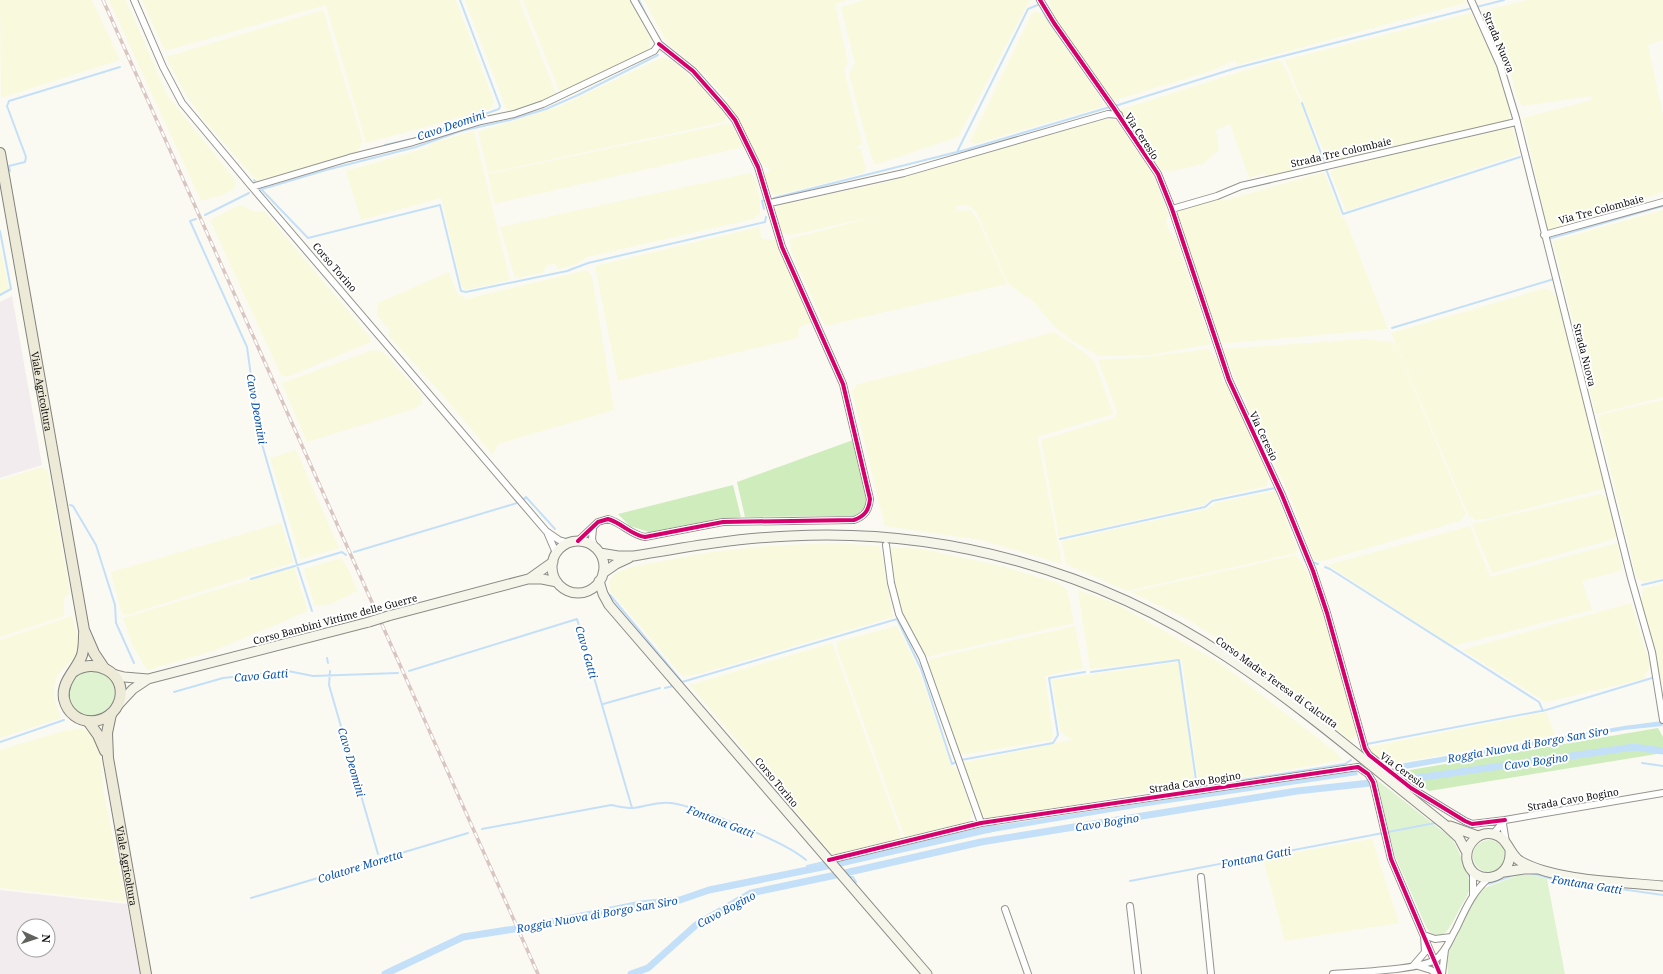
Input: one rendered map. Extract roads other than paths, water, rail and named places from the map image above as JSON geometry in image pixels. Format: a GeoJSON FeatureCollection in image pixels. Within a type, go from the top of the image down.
{"type":"FeatureCollection","features":[{"type":"Feature","properties":{"kind":"main road","name":"Viale Agricoltura"},"geometry":{"type":"LineString","coordinates":[[0,153],[84,630],[83,653],[65,687],[65,703],[75,716],[88,722],[98,735],[108,758]]}},
{"type":"Feature","properties":{"kind":"main road","name":"Corso Madre Teresa di Calcutta"},"geometry":{"type":"LineString","coordinates":[[634,556],[743,539],[842,535],[881,537],[948,545],[1016,560],[1063,574],[1140,606],[1227,657],[1293,705],[1444,824],[1459,838],[1467,853]]}},
{"type":"Feature","properties":{"kind":"main road"},"geometry":{"type":"LineString","coordinates":[[528,579],[542,572],[555,558],[574,542],[587,543],[598,551],[618,556],[634,556]]}},
{"type":"Feature","properties":{"kind":"main road"},"geometry":{"type":"LineString","coordinates":[[598,551],[604,563],[601,577]]}},
{"type":"Feature","properties":{"kind":"main road"},"geometry":{"type":"LineString","coordinates":[[528,579],[542,579],[557,582],[569,591],[583,592],[592,588],[601,577],[616,564],[634,556]]}},
{"type":"Feature","properties":{"kind":"main road"},"geometry":{"type":"LineString","coordinates":[[555,558],[553,572],[557,582]]}},
{"type":"Feature","properties":{"kind":"main road","name":"Corso Torino"},"geometry":{"type":"LineString","coordinates":[[601,577],[603,594],[610,605],[927,974]]}},
{"type":"Feature","properties":{"kind":"main road","name":"Corso Bambini Vittime delle Guerre"},"geometry":{"type":"LineString","coordinates":[[113,674],[124,678],[148,679],[528,579]]}},
{"type":"Feature","properties":{"kind":"main road","name":"Corso Torino"},"geometry":{"type":"LineString","coordinates":[[583,592],[598,597],[610,605]]}},
{"type":"Feature","properties":{"kind":"main road","name":"Viale Agricoltura"},"geometry":{"type":"LineString","coordinates":[[84,630],[94,653],[104,668],[113,674]]}},
{"type":"Feature","properties":{"kind":"main road","name":"Viale Agricoltura"},"geometry":{"type":"LineString","coordinates":[[73,672],[88,665],[104,668]]}},
{"type":"Feature","properties":{"kind":"main road"},"geometry":{"type":"LineString","coordinates":[[113,674],[120,690],[117,706]]}},
{"type":"Feature","properties":{"kind":"main road","name":"Corso Bambini Vittime delle Guerre"},"geometry":{"type":"LineString","coordinates":[[117,706],[133,689],[148,679]]}},
{"type":"Feature","properties":{"kind":"main road","name":"Viale Agricoltura"},"geometry":{"type":"LineString","coordinates":[[117,706],[111,714],[107,733],[108,758],[146,974]]}},
{"type":"Feature","properties":{"kind":"main road"},"geometry":{"type":"LineString","coordinates":[[88,722],[101,720],[111,714]]}},
{"type":"Feature","properties":{"kind":"main road","name":"Corso Madre Teresa di Calcutta"},"geometry":{"type":"LineString","coordinates":[[1444,824],[1478,836]]}},
{"type":"Feature","properties":{"kind":"main road"},"geometry":{"type":"LineString","coordinates":[[1543,870],[1524,869],[1504,872],[1489,878],[1480,876],[1473,871],[1468,863],[1467,853],[1471,844],[1478,836],[1493,834],[1500,837],[1520,861],[1543,870],[1576,878],[1663,886]]}},
{"type":"Feature","properties":{"kind":"main road"},"geometry":{"type":"LineString","coordinates":[[1504,872],[1510,863],[1508,847]]}},
{"type":"Feature","properties":{"kind":"street","name":"Corso Torino"},"geometry":{"type":"LineString","coordinates":[[134,0],[163,68],[182,103],[546,531],[559,540],[574,542]]}},
{"type":"Feature","properties":{"kind":"street"},"geometry":{"type":"LineString","coordinates":[[574,542],[593,529],[598,522],[608,519],[620,524],[633,534],[652,537],[723,522],[854,520],[861,517],[866,512],[870,499],[843,384],[782,246],[758,167],[735,120],[712,91],[693,71],[659,44],[634,0]]}},
{"type":"Feature","properties":{"kind":"street","name":"Via Ceresio"},"geometry":{"type":"LineString","coordinates":[[1040,0],[1158,174],[1172,209],[1229,380],[1282,495],[1313,571],[1368,755],[1411,788],[1465,821],[1472,824],[1504,822]]}},
{"type":"Feature","properties":{"kind":"street","name":"Strada Nuova"},"geometry":{"type":"LineString","coordinates":[[1473,5],[1500,65],[1516,122],[1631,578],[1652,652],[1663,719]]}},
{"type":"Feature","properties":{"kind":"street"},"geometry":{"type":"LineString","coordinates":[[252,187],[349,158],[413,142],[481,121],[514,114],[543,104],[654,51],[659,44]]}},
{"type":"Feature","properties":{"kind":"street"},"geometry":{"type":"LineString","coordinates":[[770,203],[904,173],[1108,114],[1118,115]]}},
{"type":"Feature","properties":{"kind":"street","name":"Strada Tre Colombaie"},"geometry":{"type":"LineString","coordinates":[[1172,209],[1217,196],[1241,186],[1516,122]]}},
{"type":"Feature","properties":{"kind":"street","name":"Via Tre Colombaie"},"geometry":{"type":"LineString","coordinates":[[1544,235],[1663,202]]}},
{"type":"Feature","properties":{"kind":"street"},"geometry":{"type":"LineString","coordinates":[[593,529],[592,539],[598,551]]}},
{"type":"Feature","properties":{"kind":"street","name":"Corso Torino"},"geometry":{"type":"LineString","coordinates":[[546,531],[555,558]]}},
{"type":"Feature","properties":{"kind":"street"},"geometry":{"type":"LineString","coordinates":[[886,545],[891,583],[900,614],[922,657],[981,823]]}},
{"type":"Feature","properties":{"kind":"street","name":"Strada Cavo Bogino"},"geometry":{"type":"LineString","coordinates":[[831,863],[981,823],[1358,766],[1368,774],[1372,782],[1391,859],[1435,960]]}},
{"type":"Feature","properties":{"kind":"street","name":"Strada Cavo Bogino"},"geometry":{"type":"LineString","coordinates":[[1504,822],[1663,793]]}},
{"type":"Feature","properties":{"kind":"street"},"geometry":{"type":"LineString","coordinates":[[1493,834],[1504,822]]}},
{"type":"Feature","properties":{"kind":"street"},"geometry":{"type":"LineString","coordinates":[[1504,822],[1508,847]]}},
{"type":"Feature","properties":{"kind":"street"},"geometry":{"type":"LineString","coordinates":[[1473,871],[1473,895]]}},
{"type":"Feature","properties":{"kind":"street"},"geometry":{"type":"LineString","coordinates":[[1201,877],[1211,974]]}},
{"type":"Feature","properties":{"kind":"street"},"geometry":{"type":"LineString","coordinates":[[1441,974],[1446,948],[1451,937],[1473,895],[1489,878]]}},
{"type":"Feature","properties":{"kind":"street"},"geometry":{"type":"LineString","coordinates":[[1130,906],[1138,974]]}},
{"type":"Feature","properties":{"kind":"street"},"geometry":{"type":"LineString","coordinates":[[1005,909],[1028,974]]}},
{"type":"Feature","properties":{"kind":"street"},"geometry":{"type":"LineString","coordinates":[[1413,966],[1425,952],[1424,936],[1436,939],[1451,937]]}},
{"type":"Feature","properties":{"kind":"street"},"geometry":{"type":"LineString","coordinates":[[1332,974],[1413,966],[1435,960],[1446,948]]}},
{"type":"Feature","properties":{"kind":"street"},"geometry":{"type":"LineString","coordinates":[[1435,960],[1441,974]]}},
{"type":"Feature","properties":{"kind":"street"},"geometry":{"type":"LineString","coordinates":[[1413,966],[1431,970],[1437,974]]}},
{"type":"Feature","properties":{"kind":"water"},"geometry":{"type":"Polygon","coordinates":[[[1662,721],[1663,726],[1624,730],[1394,771],[1393,765],[1662,721]]]}},
{"type":"Feature","properties":{"kind":"water"},"geometry":{"type":"Polygon","coordinates":[[[1357,770],[1358,775],[1141,807],[987,833],[986,827],[1357,770]]]}},
{"type":"Feature","properties":{"kind":"waterway","name":"Cavo Deomini"},"geometry":{"type":"LineString","coordinates":[[385,145],[416,138],[499,109],[500,106],[460,0]]}},
{"type":"Feature","properties":{"kind":"waterway"},"geometry":{"type":"LineString","coordinates":[[639,0],[648,19]]}},
{"type":"Feature","properties":{"kind":"waterway"},"geometry":{"type":"LineString","coordinates":[[1115,106],[1236,68],[1504,0]]}},
{"type":"Feature","properties":{"kind":"waterway"},"geometry":{"type":"LineString","coordinates":[[1038,2],[1047,19],[1105,100]]}},
{"type":"Feature","properties":{"kind":"waterway"},"geometry":{"type":"LineString","coordinates":[[957,152],[1028,9],[1040,4]]}},
{"type":"Feature","properties":{"kind":"waterway"},"geometry":{"type":"LineString","coordinates":[[259,190],[326,170],[416,147],[461,131],[510,120],[546,109],[578,95],[658,55]]}},
{"type":"Feature","properties":{"kind":"waterway"},"geometry":{"type":"LineString","coordinates":[[10,171],[9,166],[25,162],[26,157],[7,106],[9,101],[120,67]]}},
{"type":"Feature","properties":{"kind":"waterway"},"geometry":{"type":"LineString","coordinates":[[1302,103],[1325,164]]}},
{"type":"Feature","properties":{"kind":"waterway"},"geometry":{"type":"LineString","coordinates":[[774,198],[965,150],[1110,107]]}},
{"type":"Feature","properties":{"kind":"waterway"},"geometry":{"type":"LineString","coordinates":[[1326,169],[1343,214],[1520,157]]}},
{"type":"Feature","properties":{"kind":"waterway"},"geometry":{"type":"LineString","coordinates":[[254,180],[257,183]]}},
{"type":"Feature","properties":{"kind":"waterway"},"geometry":{"type":"LineString","coordinates":[[260,188],[308,238],[440,205],[461,291],[466,292],[567,271],[588,263],[765,222],[766,217]]}},
{"type":"Feature","properties":{"kind":"waterway","name":"Cavo Deomini"},"geometry":{"type":"LineString","coordinates":[[205,215],[249,193]]}},
{"type":"Feature","properties":{"kind":"waterway"},"geometry":{"type":"LineString","coordinates":[[764,209],[762,201],[765,200]]}},
{"type":"Feature","properties":{"kind":"waterway"},"geometry":{"type":"LineString","coordinates":[[1549,240],[1548,239],[1663,206]]}},
{"type":"Feature","properties":{"kind":"waterway","name":"Cavo Deomini"},"geometry":{"type":"LineString","coordinates":[[196,219],[190,221],[247,347],[259,434],[312,611]]}},
{"type":"Feature","properties":{"kind":"waterway"},"geometry":{"type":"LineString","coordinates":[[0,231],[11,289],[0,295]]}},
{"type":"Feature","properties":{"kind":"waterway"},"geometry":{"type":"LineString","coordinates":[[1392,328],[1554,279]]}},
{"type":"Feature","properties":{"kind":"waterway"},"geometry":{"type":"LineString","coordinates":[[1060,539],[1205,507],[1212,501],[1275,488],[1278,493]]}},
{"type":"Feature","properties":{"kind":"waterway"},"geometry":{"type":"LineString","coordinates":[[523,500],[526,497],[555,529]]}},
{"type":"Feature","properties":{"kind":"waterway"},"geometry":{"type":"LineString","coordinates":[[354,552],[517,503]]}},
{"type":"Feature","properties":{"kind":"waterway","name":"Cavo Gatti"},"geometry":{"type":"LineString","coordinates":[[70,505],[73,506],[96,545],[115,605],[116,623],[134,663]]}},
{"type":"Feature","properties":{"kind":"waterway"},"geometry":{"type":"LineString","coordinates":[[1287,514],[1305,561]]}},
{"type":"Feature","properties":{"kind":"waterway","name":"Cavo Deomini"},"geometry":{"type":"LineString","coordinates":[[251,579],[342,552],[346,555]]}},
{"type":"Feature","properties":{"kind":"waterway"},"geometry":{"type":"LineString","coordinates":[[1312,562],[1318,564]]}},
{"type":"Feature","properties":{"kind":"waterway"},"geometry":{"type":"LineString","coordinates":[[1325,567],[1539,702],[1543,711]]}},
{"type":"Feature","properties":{"kind":"waterway"},"geometry":{"type":"LineString","coordinates":[[1642,585],[1663,580]]}},
{"type":"Feature","properties":{"kind":"waterway"},"geometry":{"type":"LineString","coordinates":[[610,595],[682,682],[897,619],[921,669],[952,764],[956,762]]}},
{"type":"Feature","properties":{"kind":"waterway","name":"Cavo Gatti"},"geometry":{"type":"LineString","coordinates":[[409,671],[577,619],[632,808]]}},
{"type":"Feature","properties":{"kind":"waterway","name":"Cavo Deomini"},"geometry":{"type":"LineString","coordinates":[[327,658],[328,663]]}},
{"type":"Feature","properties":{"kind":"waterway"},"geometry":{"type":"LineString","coordinates":[[1091,672],[1179,660],[1197,787],[1345,764],[1351,760]]}},
{"type":"Feature","properties":{"kind":"waterway","name":"Cavo Gatti"},"geometry":{"type":"LineString","coordinates":[[174,692],[223,678],[288,671],[313,676],[398,673]]}},
{"type":"Feature","properties":{"kind":"waterway","name":"Cavo Deomini"},"geometry":{"type":"LineString","coordinates":[[330,671],[329,685],[378,854]]}},
{"type":"Feature","properties":{"kind":"waterway"},"geometry":{"type":"LineString","coordinates":[[961,760],[1053,743],[1058,735],[1049,678],[1085,672]]}},
{"type":"Feature","properties":{"kind":"waterway"},"geometry":{"type":"LineString","coordinates":[[1367,744],[1546,710],[1652,678]]}},
{"type":"Feature","properties":{"kind":"waterway"},"geometry":{"type":"LineString","coordinates":[[665,688],[673,686]]}},
{"type":"Feature","properties":{"kind":"waterway"},"geometry":{"type":"LineString","coordinates":[[603,704],[660,688]]}},
{"type":"Feature","properties":{"kind":"waterway"},"geometry":{"type":"LineString","coordinates":[[0,742],[64,720]]}},
{"type":"Feature","properties":{"kind":"waterway","name":"Cavo Bogino"},"geometry":{"type":"LineString","coordinates":[[1410,779],[1634,747],[1663,751]]}},
{"type":"Feature","properties":{"kind":"waterway"},"geometry":{"type":"LineString","coordinates":[[1642,763],[1663,766]]}},
{"type":"Feature","properties":{"kind":"waterway","name":"Cavo Bogino"},"geometry":{"type":"LineString","coordinates":[[845,873],[981,842],[1297,791],[1370,783]]}},
{"type":"Feature","properties":{"kind":"waterway","name":"Fontana Gatti"},"geometry":{"type":"LineString","coordinates":[[482,829],[611,805],[632,808],[655,803],[671,803],[701,811],[742,826],[780,844],[806,860]]}},
{"type":"Feature","properties":{"kind":"waterway","name":"Fontana Gatti"},"geometry":{"type":"LineString","coordinates":[[1388,832],[1435,823],[1443,829]]}},
{"type":"Feature","properties":{"kind":"waterway","name":"Roggia Nuova di Borgo San Siro"},"geometry":{"type":"LineString","coordinates":[[385,974],[463,937],[527,927],[641,904],[680,900],[709,890],[827,866],[994,828]]}},
{"type":"Feature","properties":{"kind":"waterway","name":"Colatore Moretta"},"geometry":{"type":"LineString","coordinates":[[251,898],[468,833]]}},
{"type":"Feature","properties":{"kind":"waterway","name":"Fontana Gatti"},"geometry":{"type":"LineString","coordinates":[[1130,881],[1383,833]]}},
{"type":"Feature","properties":{"kind":"waterway","name":"Fontana Gatti"},"geometry":{"type":"LineString","coordinates":[[807,866],[824,862]]}},
{"type":"Feature","properties":{"kind":"waterway","name":"Fontana Gatti"},"geometry":{"type":"LineString","coordinates":[[1467,870],[1470,878]]}},
{"type":"Feature","properties":{"kind":"waterway","name":"Fontana Gatti"},"geometry":{"type":"LineString","coordinates":[[1530,873],[1556,880],[1663,895]]}},
{"type":"Feature","properties":{"kind":"waterway","name":"Cavo Bogino"},"geometry":{"type":"LineString","coordinates":[[631,974],[648,968],[696,925],[751,893],[836,875]]}},
{"type":"Feature","properties":{"kind":"waterway","name":"Fontana Gatti"},"geometry":{"type":"LineString","coordinates":[[1489,884],[1514,875]]}},
{"type":"Feature","properties":{"kind":"waterway","name":"Fontana Gatti"},"geometry":{"type":"LineString","coordinates":[[848,877],[853,877],[856,882]]}},
{"type":"Feature","properties":{"kind":"railway"},"geometry":{"type":"LineString","coordinates":[[103,0],[538,974]]}}]}
